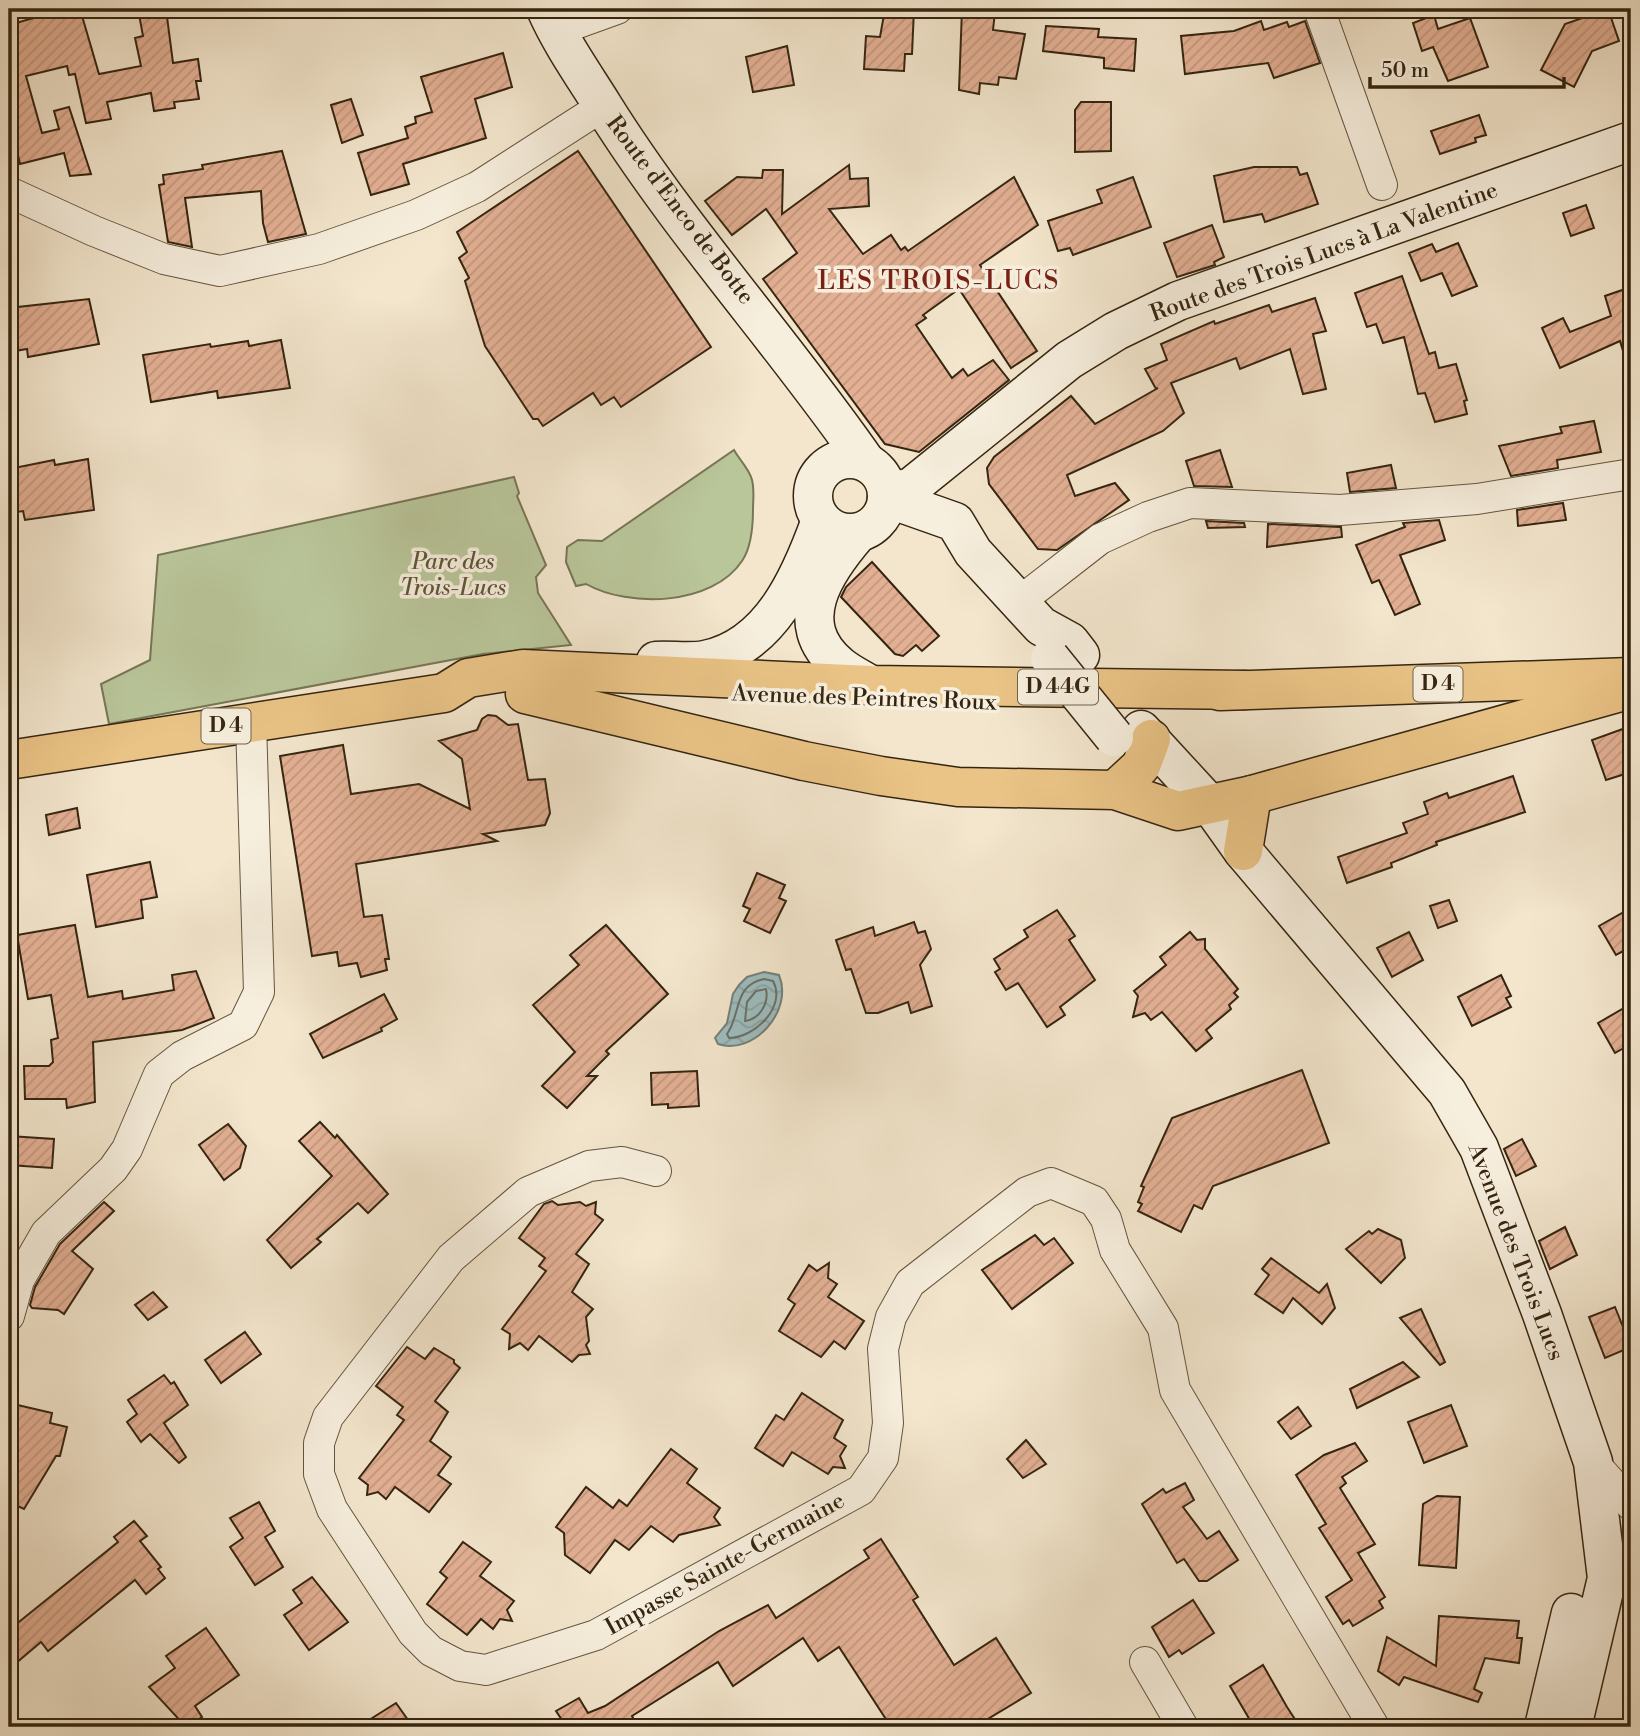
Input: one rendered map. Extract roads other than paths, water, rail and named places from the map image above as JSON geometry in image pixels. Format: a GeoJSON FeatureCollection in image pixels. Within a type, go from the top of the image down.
{"type":"FeatureCollection","features":[{"type":"Feature","properties":{"kind":"main road","name":"Route d'Enco de Botte"},"geometry":{"type":"LineString","coordinates":[[551,20],[603,106],[667,199],[826,404],[874,496]]}},
{"type":"Feature","properties":{"kind":"main road","name":"Route des Trois Lucs à La Valentine"},"geometry":{"type":"LineString","coordinates":[[874,496],[910,488],[1069,360],[1116,331],[1178,302],[1631,141]]}},
{"type":"Feature","properties":{"kind":"main road"},"geometry":{"type":"LineString","coordinates":[[826,404],[828,465]]}},
{"type":"Feature","properties":{"kind":"main road"},"geometry":{"type":"LineString","coordinates":[[874,496],[838,532],[821,520],[812,494],[819,474],[828,465],[847,458],[874,496],[912,527],[964,537],[941,464]]}},
{"type":"Feature","properties":{"kind":"main road"},"geometry":{"type":"LineString","coordinates":[[871,685],[839,665],[824,650],[816,634],[814,614],[816,595],[827,572],[874,496]]}},
{"type":"Feature","properties":{"kind":"main road","name":"D 44G"},"geometry":{"type":"LineString","coordinates":[[524,682],[564,668],[606,663],[705,660],[729,651],[769,622],[806,562],[821,520]]}},
{"type":"Feature","properties":{"kind":"main road","name":"Avenue des Trois Lucs"},"geometry":{"type":"LineString","coordinates":[[964,537],[1047,635],[1133,752],[1243,851],[1447,1092],[1479,1148],[1606,1488],[1602,1525],[1607,1578],[1572,1727]]}},
{"type":"Feature","properties":{"kind":"main road","name":"Avenue des Peintres Roux"},"geometry":{"type":"LineString","coordinates":[[564,668],[871,685],[1245,690]]}},
{"type":"Feature","properties":{"kind":"main road","name":"Avenue des Peintres Roux"},"geometry":{"type":"LineString","coordinates":[[524,682],[769,697],[991,705],[1245,690],[1631,677]]}},
{"type":"Feature","properties":{"kind":"main road"},"geometry":{"type":"LineString","coordinates":[[524,682],[804,761],[958,787],[1133,752],[1195,808],[1252,795],[1631,688]]}},
{"type":"Feature","properties":{"kind":"main road","name":"D 4"},"geometry":{"type":"LineString","coordinates":[[17,751],[251,722],[444,693],[463,700],[524,682]]}},
{"type":"Feature","properties":{"kind":"main road"},"geometry":{"type":"LineString","coordinates":[[1243,851],[1252,795]]}},
{"type":"Feature","properties":{"kind":"main road"},"geometry":{"type":"LineString","coordinates":[[1544,1727],[1581,1572],[1606,1488]]}},
{"type":"Feature","properties":{"kind":"street"},"geometry":{"type":"LineString","coordinates":[[551,20],[617,9]]}},
{"type":"Feature","properties":{"kind":"street"},"geometry":{"type":"LineString","coordinates":[[1319,9],[1382,186]]}},
{"type":"Feature","properties":{"kind":"street"},"geometry":{"type":"LineString","coordinates":[[9,192],[93,231],[164,259],[220,271],[319,249],[416,215],[477,187],[603,106]]}},
{"type":"Feature","properties":{"kind":"street"},"geometry":{"type":"LineString","coordinates":[[1047,635],[1100,540],[1148,517],[1190,503],[1340,510],[1476,499],[1631,474]]}},
{"type":"Feature","properties":{"kind":"street"},"geometry":{"type":"LineString","coordinates":[[9,1316],[19,1280],[46,1233],[120,1159],[159,1074],[182,1056],[243,1025],[254,1007],[259,992],[251,722]]}},
{"type":"Feature","properties":{"kind":"street","name":"Impasse Sainte-Germaine"},"geometry":{"type":"LineString","coordinates":[[656,1171],[622,1162],[589,1166],[528,1192],[451,1258],[328,1417],[319,1443],[319,1474],[332,1510],[413,1633],[431,1651],[460,1666],[486,1670],[596,1635],[861,1490],[883,1458],[888,1423],[883,1349],[891,1317],[910,1283],[1027,1192],[1051,1183],[1094,1201],[1106,1219],[1115,1250],[1163,1328],[1175,1390],[1374,1727]]}},
{"type":"Feature","properties":{"kind":"street"},"geometry":{"type":"LineString","coordinates":[[1145,1662],[1184,1727]]}},
{"type":"Feature","properties":{"kind":"water"},"geometry":{"type":"Polygon","coordinates":[[[764,972],[779,975],[781,1003],[776,1016],[757,1037],[731,1046],[718,1044],[715,1038],[727,1023],[733,994],[747,977],[764,972]]]}},
{"type":"Feature","properties":{"kind":"district","name":"LES TROIS-LUCS"},"geometry":{"type":"Point","coordinates":[939,281]}},
{"type":"Feature","properties":{"kind":"park label","name":"Parc des Trois-Lucs"},"geometry":{"type":"Point","coordinates":[453,575]}}]}
